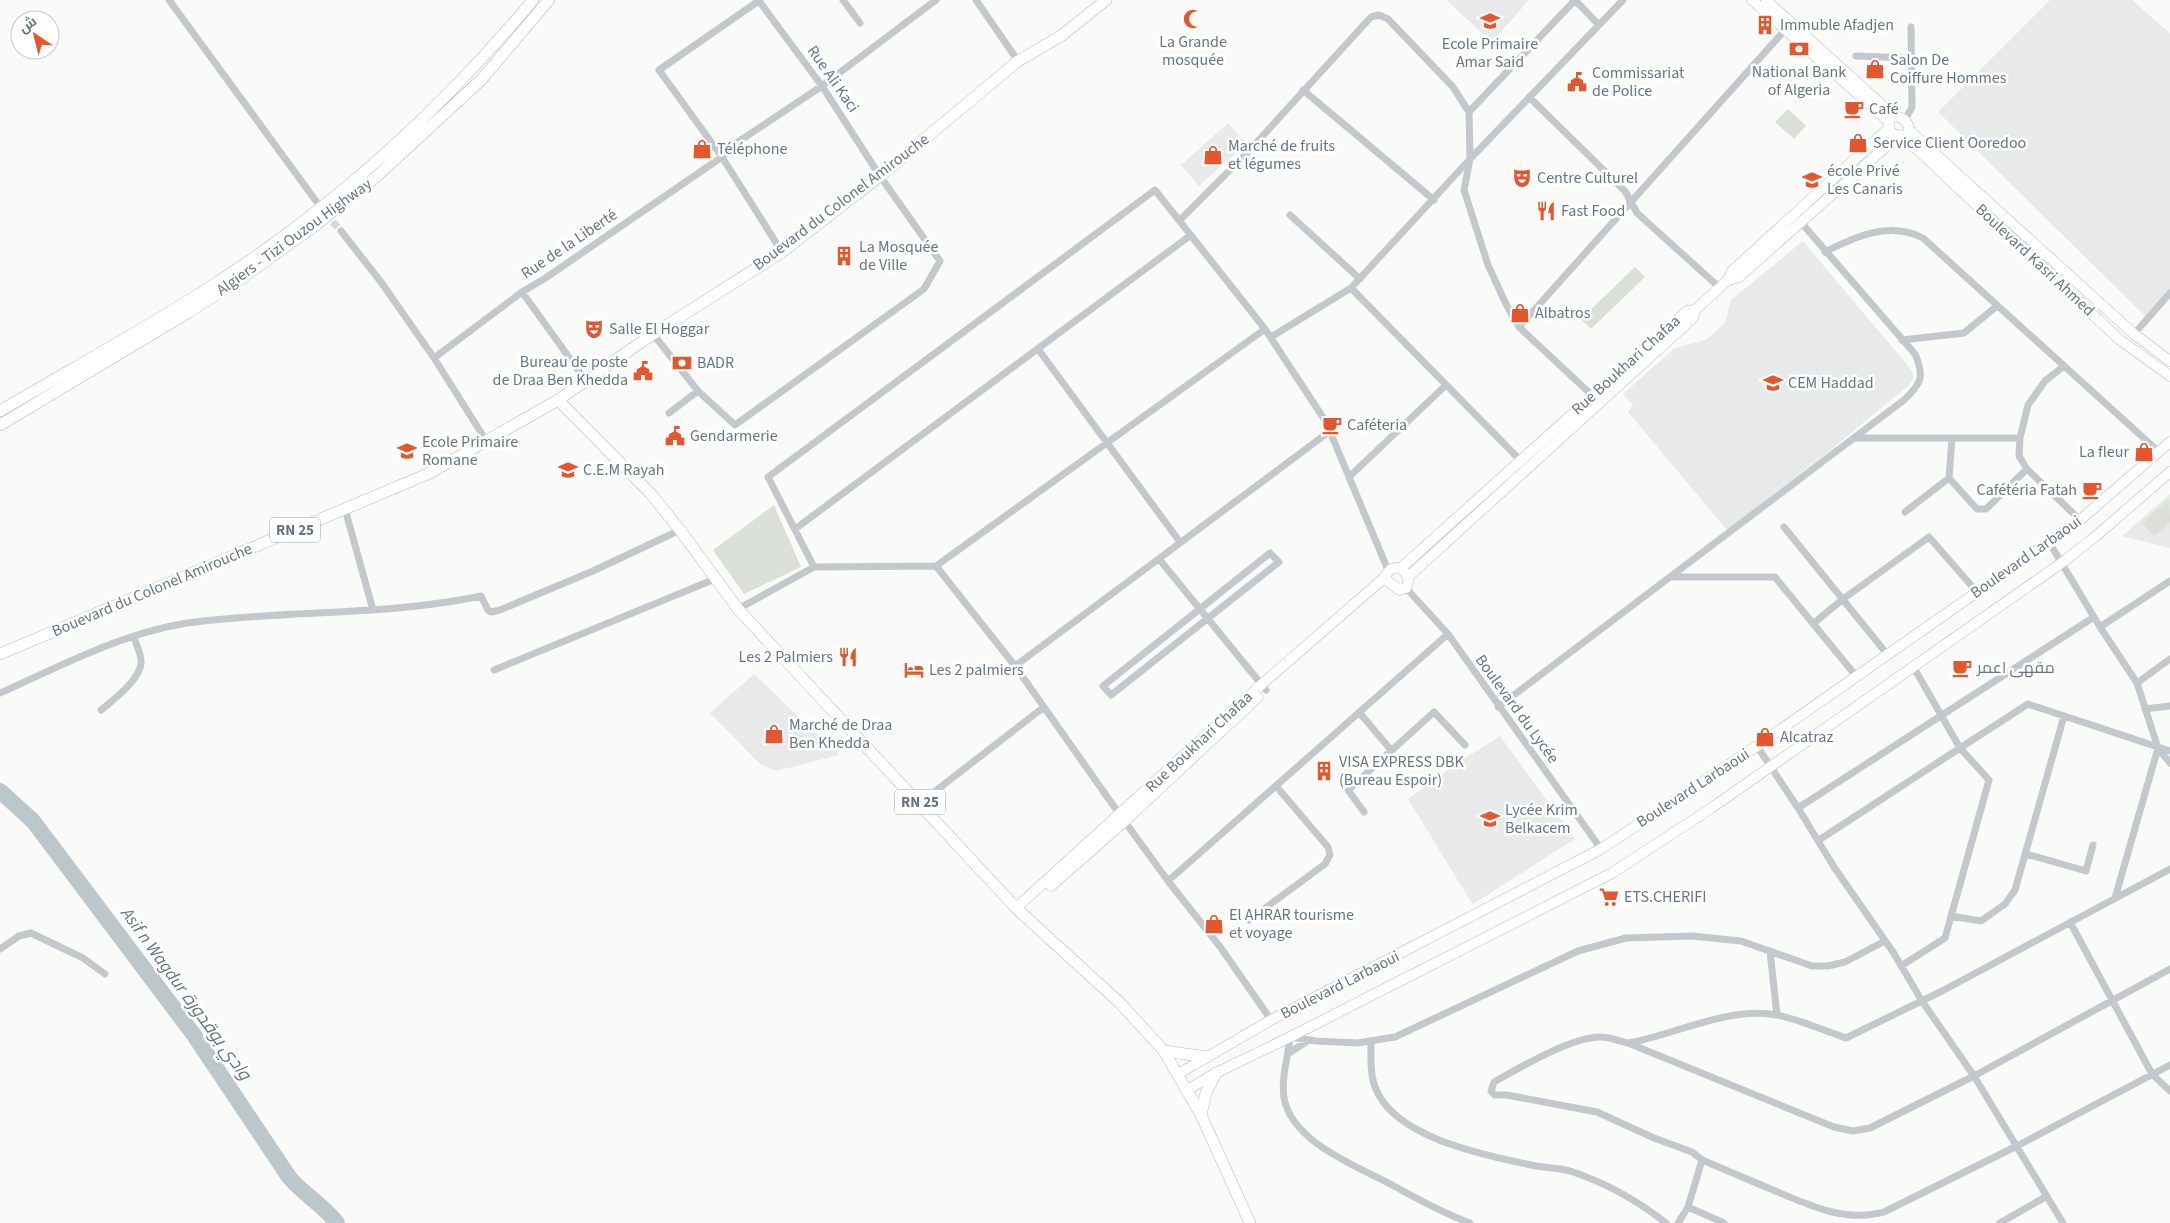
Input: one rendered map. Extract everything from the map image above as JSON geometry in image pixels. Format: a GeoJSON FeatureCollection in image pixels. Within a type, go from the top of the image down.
{"type":"FeatureCollection","features":[{"type":"Feature","properties":{"kind":"main road","name":"Algiers - Tizi Ouzou Highway"},"geometry":{"type":"LineString","coordinates":[[0,411],[199,294],[268,248],[388,151],[442,101],[533,0]]}},
{"type":"Feature","properties":{"kind":"main road","name":"Algiers - Tizi Ouzou Highway"},"geometry":{"type":"LineString","coordinates":[[0,425],[234,283],[320,221],[376,177],[482,79],[549,0]]}},
{"type":"Feature","properties":{"kind":"main road","name":"Bouevard du Colonel Amirouche"},"geometry":{"type":"LineString","coordinates":[[0,654],[430,473],[487,442],[558,400],[653,334],[782,252],[880,176],[1018,61],[1061,36],[1106,0]]}},
{"type":"Feature","properties":{"kind":"main road"},"geometry":{"type":"LineString","coordinates":[[1752,0],[1890,122]]}},
{"type":"Feature","properties":{"kind":"main road"},"geometry":{"type":"LineString","coordinates":[[1766,0],[1890,122],[1891,133],[1903,135]]}},
{"type":"Feature","properties":{"kind":"main road"},"geometry":{"type":"LineString","coordinates":[[1905,120],[1903,135],[1797,218],[1890,122],[1905,120]]}},
{"type":"Feature","properties":{"kind":"main road","name":"Boulevard Kasri Ahmed"},"geometry":{"type":"LineString","coordinates":[[1903,135],[2134,334],[2170,361]]}},
{"type":"Feature","properties":{"kind":"main road","name":"Boulevard Kasri Ahmed"},"geometry":{"type":"LineString","coordinates":[[1903,135],[2120,340],[2170,376]]}},
{"type":"Feature","properties":{"kind":"main road","name":"Rue Boukhari Chafaa"},"geometry":{"type":"LineString","coordinates":[[1401,568],[1520,460],[1693,318],[1695,310],[1728,280],[1732,270],[1797,218]]}},
{"type":"Feature","properties":{"kind":"main road","name":"Rue Boukhari Chafaa"},"geometry":{"type":"LineString","coordinates":[[1408,576],[1596,399]]}},
{"type":"Feature","properties":{"kind":"main road","name":"RN 25"},"geometry":{"type":"LineString","coordinates":[[558,400],[651,494],[738,609],[1019,910],[1120,1003],[1164,1051],[1201,1115],[1250,1223]]}},
{"type":"Feature","properties":{"kind":"main road","name":"Boulevard Larbaoui"},"geometry":{"type":"LineString","coordinates":[[1178,1074],[1271,1020],[1601,849],[1757,746],[2080,520],[2170,442]]}},
{"type":"Feature","properties":{"kind":"main road","name":"Boulevard Larbaoui"},"geometry":{"type":"LineString","coordinates":[[1187,1090],[1216,1073],[1612,873],[1771,767],[2063,562],[2170,472]]}},
{"type":"Feature","properties":{"kind":"main road"},"geometry":{"type":"LineString","coordinates":[[1395,567],[1401,568],[1408,576],[1409,583],[1406,588],[1399,590],[1386,577],[1395,567]]}},
{"type":"Feature","properties":{"kind":"main road","name":"Rue Boukhari Chafaa"},"geometry":{"type":"LineString","coordinates":[[1019,910],[1123,818],[1386,577]]}},
{"type":"Feature","properties":{"kind":"main road"},"geometry":{"type":"LineString","coordinates":[[1164,1051],[1207,1058],[1216,1073],[1206,1093],[1201,1115]]}},
{"type":"Feature","properties":{"kind":"street"},"geometry":{"type":"LineString","coordinates":[[169,0],[316,202]]}},
{"type":"Feature","properties":{"kind":"street"},"geometry":{"type":"LineString","coordinates":[[760,0],[659,70],[722,157],[782,252]]}},
{"type":"Feature","properties":{"kind":"street","name":"Rue Ali Kaci"},"geometry":{"type":"LineString","coordinates":[[698,390],[734,425],[924,288],[940,261],[880,176],[822,86],[760,0]]}},
{"type":"Feature","properties":{"kind":"street"},"geometry":{"type":"LineString","coordinates":[[843,0],[860,23]]}},
{"type":"Feature","properties":{"kind":"street","name":"Rue de la Liberté"},"geometry":{"type":"LineString","coordinates":[[434,358],[522,292],[544,279],[722,157],[732,146],[822,86],[936,0]]}},
{"type":"Feature","properties":{"kind":"street"},"geometry":{"type":"LineString","coordinates":[[976,0],[1018,61]]}},
{"type":"Feature","properties":{"kind":"street"},"geometry":{"type":"LineString","coordinates":[[1469,112],[1575,0],[1599,25]]}},
{"type":"Feature","properties":{"kind":"street"},"geometry":{"type":"LineString","coordinates":[[1271,337],[1351,288],[1470,159],[1623,0]]}},
{"type":"Feature","properties":{"kind":"street"},"geometry":{"type":"LineString","coordinates":[[1180,220],[1247,153],[1371,17],[1380,15],[1388,19],[1453,86],[1469,112],[1470,159],[1464,190],[1488,265],[1520,327],[1596,399]]}},
{"type":"Feature","properties":{"kind":"street"},"geometry":{"type":"LineString","coordinates":[[1905,120],[1912,107],[1911,27]]}},
{"type":"Feature","properties":{"kind":"street"},"geometry":{"type":"LineString","coordinates":[[1520,327],[1786,30]]}},
{"type":"Feature","properties":{"kind":"street"},"geometry":{"type":"LineString","coordinates":[[1856,56],[1912,58]]}},
{"type":"Feature","properties":{"kind":"street"},"geometry":{"type":"LineString","coordinates":[[1303,90],[1434,200]]}},
{"type":"Feature","properties":{"kind":"street"},"geometry":{"type":"LineString","coordinates":[[1530,97],[1626,192],[1637,213],[1720,288]]}},
{"type":"Feature","properties":{"kind":"street"},"geometry":{"type":"LineString","coordinates":[[814,567],[768,477],[1155,190],[1271,337],[1326,422],[1349,477],[1386,577]]}},
{"type":"Feature","properties":{"kind":"street"},"geometry":{"type":"LineString","coordinates":[[1290,215],[1360,279]]}},
{"type":"Feature","properties":{"kind":"street"},"geometry":{"type":"LineString","coordinates":[[1498,707],[1904,400],[1918,386],[1921,375],[1920,366],[1915,354],[1797,218]]}},
{"type":"Feature","properties":{"kind":"street"},"geometry":{"type":"LineString","coordinates":[[341,231],[381,282],[434,358],[487,442]]}},
{"type":"Feature","properties":{"kind":"street"},"geometry":{"type":"LineString","coordinates":[[1826,252],[1878,231],[1909,231],[1923,238],[2159,452]]}},
{"type":"Feature","properties":{"kind":"street"},"geometry":{"type":"LineString","coordinates":[[795,530],[1191,235]]}},
{"type":"Feature","properties":{"kind":"street"},"geometry":{"type":"LineString","coordinates":[[1351,288],[1520,460]]}},
{"type":"Feature","properties":{"kind":"street"},"geometry":{"type":"LineString","coordinates":[[522,292],[586,381]]}},
{"type":"Feature","properties":{"kind":"street"},"geometry":{"type":"LineString","coordinates":[[2134,334],[2170,293]]}},
{"type":"Feature","properties":{"kind":"street"},"geometry":{"type":"LineString","coordinates":[[1902,340],[1964,333],[1997,306]]}},
{"type":"Feature","properties":{"kind":"street"},"geometry":{"type":"LineString","coordinates":[[738,609],[814,567],[936,566],[1265,329]]}},
{"type":"Feature","properties":{"kind":"street"},"geometry":{"type":"LineString","coordinates":[[653,334],[698,390],[669,413]]}},
{"type":"Feature","properties":{"kind":"street"},"geometry":{"type":"LineString","coordinates":[[1038,348],[1180,542]]}},
{"type":"Feature","properties":{"kind":"street"},"geometry":{"type":"LineString","coordinates":[[2064,366],[2045,381],[2028,405],[2020,438],[2019,456],[2027,469],[2080,520]]}},
{"type":"Feature","properties":{"kind":"street"},"geometry":{"type":"LineString","coordinates":[[1349,477],[1446,385]]}},
{"type":"Feature","properties":{"kind":"street"},"geometry":{"type":"LineString","coordinates":[[1015,666],[1330,431]]}},
{"type":"Feature","properties":{"kind":"street"},"geometry":{"type":"LineString","coordinates":[[1854,438],[2020,438]]}},
{"type":"Feature","properties":{"kind":"street"},"geometry":{"type":"LineString","coordinates":[[1952,438],[1949,478],[1977,510],[1986,509],[2027,469]]}},
{"type":"Feature","properties":{"kind":"street"},"geometry":{"type":"LineString","coordinates":[[1905,512],[1949,478]]}},
{"type":"Feature","properties":{"kind":"street"},"geometry":{"type":"LineString","coordinates":[[345,509],[373,610]]}},
{"type":"Feature","properties":{"kind":"street"},"geometry":{"type":"LineString","coordinates":[[1784,528],[1888,654]]}},
{"type":"Feature","properties":{"kind":"street"},"geometry":{"type":"LineString","coordinates":[[0,693],[134,637],[194,622],[430,606],[481,596],[488,610],[491,612],[500,610],[680,530]]}},
{"type":"Feature","properties":{"kind":"street"},"geometry":{"type":"LineString","coordinates":[[1814,623],[1843,599],[1929,537],[1977,592]]}},
{"type":"Feature","properties":{"kind":"street"},"geometry":{"type":"LineString","coordinates":[[2049,542],[2063,562],[2100,627],[2137,683],[2158,748],[2170,763]]}},
{"type":"Feature","properties":{"kind":"street"},"geometry":{"type":"LineString","coordinates":[[1270,553],[1279,562],[1207,619],[1111,695],[1103,686],[1270,553]]}},
{"type":"Feature","properties":{"kind":"street"},"geometry":{"type":"LineString","coordinates":[[1159,559],[1264,688]]}},
{"type":"Feature","properties":{"kind":"street"},"geometry":{"type":"LineString","coordinates":[[936,566],[1015,666],[1168,881],[1221,948],[1271,1020]]}},
{"type":"Feature","properties":{"kind":"street"},"geometry":{"type":"LineString","coordinates":[[1670,577],[1775,577],[1856,676]]}},
{"type":"Feature","properties":{"kind":"street"},"geometry":{"type":"LineString","coordinates":[[494,670],[715,579]]}},
{"type":"Feature","properties":{"kind":"street"},"geometry":{"type":"LineString","coordinates":[[2100,627],[2170,581]]}},
{"type":"Feature","properties":{"kind":"street","name":"Boulevard du Lycée"},"geometry":{"type":"LineString","coordinates":[[1406,588],[1448,634],[1498,707],[1601,849]]}},
{"type":"Feature","properties":{"kind":"street"},"geometry":{"type":"LineString","coordinates":[[1798,808],[1942,717],[2094,617]]}},
{"type":"Feature","properties":{"kind":"street"},"geometry":{"type":"LineString","coordinates":[[1168,881],[1448,634]]}},
{"type":"Feature","properties":{"kind":"street"},"geometry":{"type":"LineString","coordinates":[[101,710],[122,691],[138,672],[142,663],[134,637]]}},
{"type":"Feature","properties":{"kind":"street"},"geometry":{"type":"LineString","coordinates":[[2137,683],[2170,659]]}},
{"type":"Feature","properties":{"kind":"street"},"geometry":{"type":"LineString","coordinates":[[1901,966],[1945,938],[1989,780],[1960,748],[1914,668]]}},
{"type":"Feature","properties":{"kind":"street"},"geometry":{"type":"LineString","coordinates":[[1819,840],[2028,704],[2170,751]]}},
{"type":"Feature","properties":{"kind":"street"},"geometry":{"type":"LineString","coordinates":[[2146,709],[2170,706]]}},
{"type":"Feature","properties":{"kind":"street"},"geometry":{"type":"LineString","coordinates":[[920,802],[1044,708]]}},
{"type":"Feature","properties":{"kind":"street"},"geometry":{"type":"LineString","coordinates":[[1359,712],[1391,750]]}},
{"type":"Feature","properties":{"kind":"street"},"geometry":{"type":"LineString","coordinates":[[1364,812],[1348,790],[1434,712],[1465,745]]}},
{"type":"Feature","properties":{"kind":"street"},"geometry":{"type":"LineString","coordinates":[[1951,916],[1981,921],[2005,904],[2015,890],[2064,716]]}},
{"type":"Feature","properties":{"kind":"street"},"geometry":{"type":"LineString","coordinates":[[1757,746],[1819,840],[1834,867],[1885,940],[1922,1001],[1974,1076],[2062,1223]]}},
{"type":"Feature","properties":{"kind":"street"},"geometry":{"type":"LineString","coordinates":[[2115,898],[2158,748]]}},
{"type":"Feature","properties":{"kind":"street"},"geometry":{"type":"LineString","coordinates":[[1249,920],[1325,864],[1330,855],[1328,847],[1276,786]]}},
{"type":"Feature","properties":{"kind":"street"},"geometry":{"type":"LineString","coordinates":[[2026,854],[2086,871],[2093,845]]}},
{"type":"Feature","properties":{"kind":"street"},"geometry":{"type":"LineString","coordinates":[[1628,1043],[1646,1040],[1686,1026],[1724,1018],[1777,1015],[1846,1038],[1922,1001],[2169,869],[2170,862]]}},
{"type":"Feature","properties":{"kind":"street"},"geometry":{"type":"LineString","coordinates":[[2070,922],[2152,1074],[2170,1091]]}},
{"type":"Feature","properties":{"kind":"street"},"geometry":{"type":"LineString","coordinates":[[0,949],[19,936],[31,933],[83,958],[105,974]]}},
{"type":"Feature","properties":{"kind":"street"},"geometry":{"type":"LineString","coordinates":[[1470,1223],[1442,1213],[1346,1162],[1307,1135],[1294,1120],[1284,1100],[1283,1079],[1289,1053],[1290,1037],[1357,1043],[1395,1037],[1595,944],[1626,938],[1692,936],[1741,941],[1812,966],[1828,966],[1845,962],[1885,940]]}},
{"type":"Feature","properties":{"kind":"street"},"geometry":{"type":"LineString","coordinates":[[1770,951],[1777,1015]]}},
{"type":"Feature","properties":{"kind":"street"},"geometry":{"type":"LineString","coordinates":[[2170,970],[1974,1076],[1870,1128],[1853,1131],[1834,1127],[1628,1043],[1602,1037],[1576,1042],[1494,1082],[1491,1091],[1495,1095],[1507,1095],[1597,1112],[1654,1138],[1692,1152],[1702,1160],[1825,1211],[1848,1216],[1866,1217],[1884,1212],[2017,1146],[2170,1065]]}},
{"type":"Feature","properties":{"kind":"street"},"geometry":{"type":"LineString","coordinates":[[1289,1053],[1309,1040]]}},
{"type":"Feature","properties":{"kind":"street"},"geometry":{"type":"LineString","coordinates":[[1371,1042],[1372,1070],[1376,1087],[1382,1100],[1396,1115],[1421,1131],[1448,1143],[1538,1166],[1568,1170],[1598,1181],[1649,1210],[1666,1223]]}},
{"type":"Feature","properties":{"kind":"street"},"geometry":{"type":"LineString","coordinates":[[1678,1223],[1688,1207],[1702,1160]]}},
{"type":"Feature","properties":{"kind":"street"},"geometry":{"type":"LineString","coordinates":[[2000,1223],[2047,1196]]}},
{"type":"Feature","properties":{"kind":"street"},"geometry":{"type":"LineString","coordinates":[[1688,1207],[1724,1223]]}},
{"type":"Feature","properties":{"kind":"shaded area","name":"Ecole Primaire Amar Said"},"geometry":{"type":"Polygon","coordinates":[[[1446,0],[1529,0],[1492,42],[1446,0]]]}},
{"type":"Feature","properties":{"kind":"shaded area"},"geometry":{"type":"Polygon","coordinates":[[[2050,0],[2132,0],[2170,33],[2170,293],[2148,319],[1938,112],[2050,0]]]}},
{"type":"Feature","properties":{"kind":"shaded area"},"geometry":{"type":"Polygon","coordinates":[[[1788,109],[1806,126],[1794,139],[1775,122],[1788,109]]]}},
{"type":"Feature","properties":{"kind":"shaded area","name":"Marché de fruits et légumes"},"geometry":{"type":"Polygon","coordinates":[[[1228,123],[1246,144],[1199,186],[1181,165],[1228,123]]]}},
{"type":"Feature","properties":{"kind":"shaded area","name":"CEM Haddad"},"geometry":{"type":"Polygon","coordinates":[[[1803,241],[1913,372],[1913,380],[1828,452],[1727,530],[1628,412],[1633,405],[1623,394],[1675,348],[1706,340],[1725,323],[1731,300],[1803,241]]]}},
{"type":"Feature","properties":{"kind":"shaded area"},"geometry":{"type":"Polygon","coordinates":[[[1635,267],[1645,277],[1591,329],[1581,319],[1635,267]]]}},
{"type":"Feature","properties":{"kind":"shaded area"},"geometry":{"type":"Polygon","coordinates":[[[2170,494],[2170,548],[2122,536],[2170,494]]]}},
{"type":"Feature","properties":{"kind":"shaded area"},"geometry":{"type":"Polygon","coordinates":[[[2169,499],[2170,522],[2154,536],[2142,523],[2169,499]]]}},
{"type":"Feature","properties":{"kind":"shaded area"},"geometry":{"type":"Polygon","coordinates":[[[774,505],[801,567],[744,594],[713,550],[774,505]]]}},
{"type":"Feature","properties":{"kind":"shaded area","name":"Marché de Draa Ben Khedda"},"geometry":{"type":"Polygon","coordinates":[[[754,674],[839,755],[776,771],[760,764],[710,713],[754,674]]]}},
{"type":"Feature","properties":{"kind":"shaded area","name":"Lycée Krim Belkacem"},"geometry":{"type":"Polygon","coordinates":[[[1500,736],[1575,839],[1473,904],[1408,799],[1456,764],[1500,736]]]}},
{"type":"Feature","properties":{"kind":"waterway","name":"Asif n Wagdur وادي بوقدورة"},"geometry":{"type":"LineString","coordinates":[[0,791],[33,821],[194,1035],[289,1177],[337,1223]]}},
{"type":"Feature","properties":{"kind":"tunnel"},"geometry":{"type":"LineString","coordinates":[[326,214],[341,231]]}},
{"type":"Feature","properties":{"kind":"place","name":"La Grande mosquée"},"geometry":{"type":"Point","coordinates":[1193,19]}},
{"type":"Feature","properties":{"kind":"place","name":"Ecole Primaire Amar Said"},"geometry":{"type":"Point","coordinates":[1490,21]}},
{"type":"Feature","properties":{"kind":"place","name":"Immuble Afadjen"},"geometry":{"type":"Point","coordinates":[1765,25]}},
{"type":"Feature","properties":{"kind":"place","name":"National Bank of Algeria"},"geometry":{"type":"Point","coordinates":[1799,49]}},
{"type":"Feature","properties":{"kind":"place","name":"Salon De Coiffure Hommes"},"geometry":{"type":"Point","coordinates":[1875,69]}},
{"type":"Feature","properties":{"kind":"place","name":"Commissariat de Police"},"geometry":{"type":"Point","coordinates":[1577,82]}},
{"type":"Feature","properties":{"kind":"place","name":"Café"},"geometry":{"type":"Point","coordinates":[1854,109]}},
{"type":"Feature","properties":{"kind":"place","name":"Service Client Ooredoo"},"geometry":{"type":"Point","coordinates":[1858,143]}},
{"type":"Feature","properties":{"kind":"place","name":"Téléphone"},"geometry":{"type":"Point","coordinates":[702,149]}},
{"type":"Feature","properties":{"kind":"place","name":"Marché de fruits et légumes"},"geometry":{"type":"Point","coordinates":[1213,155]}},
{"type":"Feature","properties":{"kind":"place","name":"Centre Culturel"},"geometry":{"type":"Point","coordinates":[1522,178]}},
{"type":"Feature","properties":{"kind":"place","name":"école Privé Les Canaris"},"geometry":{"type":"Point","coordinates":[1812,180]}},
{"type":"Feature","properties":{"kind":"place","name":"Fast Food"},"geometry":{"type":"Point","coordinates":[1546,211]}},
{"type":"Feature","properties":{"kind":"place","name":"La Mosquée de Ville"},"geometry":{"type":"Point","coordinates":[844,256]}},
{"type":"Feature","properties":{"kind":"place","name":"Albatros"},"geometry":{"type":"Point","coordinates":[1520,313]}},
{"type":"Feature","properties":{"kind":"place","name":"Salle El Hoggar"},"geometry":{"type":"Point","coordinates":[594,329]}},
{"type":"Feature","properties":{"kind":"place","name":"BADR"},"geometry":{"type":"Point","coordinates":[682,363]}},
{"type":"Feature","properties":{"kind":"place","name":"Bureau de poste de Draa Ben Khedda"},"geometry":{"type":"Point","coordinates":[643,371]}},
{"type":"Feature","properties":{"kind":"place","name":"CEM Haddad"},"geometry":{"type":"Point","coordinates":[1773,383]}},
{"type":"Feature","properties":{"kind":"place","name":"Caféteria"},"geometry":{"type":"Point","coordinates":[1332,425]}},
{"type":"Feature","properties":{"kind":"place","name":"Gendarmerie"},"geometry":{"type":"Point","coordinates":[675,436]}},
{"type":"Feature","properties":{"kind":"place","name":"Ecole Primaire Romane"},"geometry":{"type":"Point","coordinates":[407,451]}},
{"type":"Feature","properties":{"kind":"place","name":"La fleur"},"geometry":{"type":"Point","coordinates":[2144,452]}},
{"type":"Feature","properties":{"kind":"place","name":"C.E.M Rayah"},"geometry":{"type":"Point","coordinates":[568,470]}},
{"type":"Feature","properties":{"kind":"place","name":"Cafétéria Fatah"},"geometry":{"type":"Point","coordinates":[2092,490]}},
{"type":"Feature","properties":{"kind":"place","name":"Les 2 Palmiers"},"geometry":{"type":"Point","coordinates":[848,657]}},
{"type":"Feature","properties":{"kind":"place","name":"مقهى اعمر"},"geometry":{"type":"Point","coordinates":[1962,668]}},
{"type":"Feature","properties":{"kind":"place","name":"Les 2 palmiers"},"geometry":{"type":"Point","coordinates":[914,670]}},
{"type":"Feature","properties":{"kind":"place","name":"Marché de Draa Ben Khedda"},"geometry":{"type":"Point","coordinates":[774,734]}},
{"type":"Feature","properties":{"kind":"place","name":"Alcatraz"},"geometry":{"type":"Point","coordinates":[1765,737]}},
{"type":"Feature","properties":{"kind":"place","name":"VISA EXPRESS DBK (Bureau Espoir)"},"geometry":{"type":"Point","coordinates":[1324,771]}},
{"type":"Feature","properties":{"kind":"place","name":"Lycée Krim Belkacem"},"geometry":{"type":"Point","coordinates":[1490,819]}},
{"type":"Feature","properties":{"kind":"place","name":"ETS.CHERIFI"},"geometry":{"type":"Point","coordinates":[1609,897]}},
{"type":"Feature","properties":{"kind":"place","name":"El AHRAR tourisme et voyage"},"geometry":{"type":"Point","coordinates":[1214,924]}}]}
